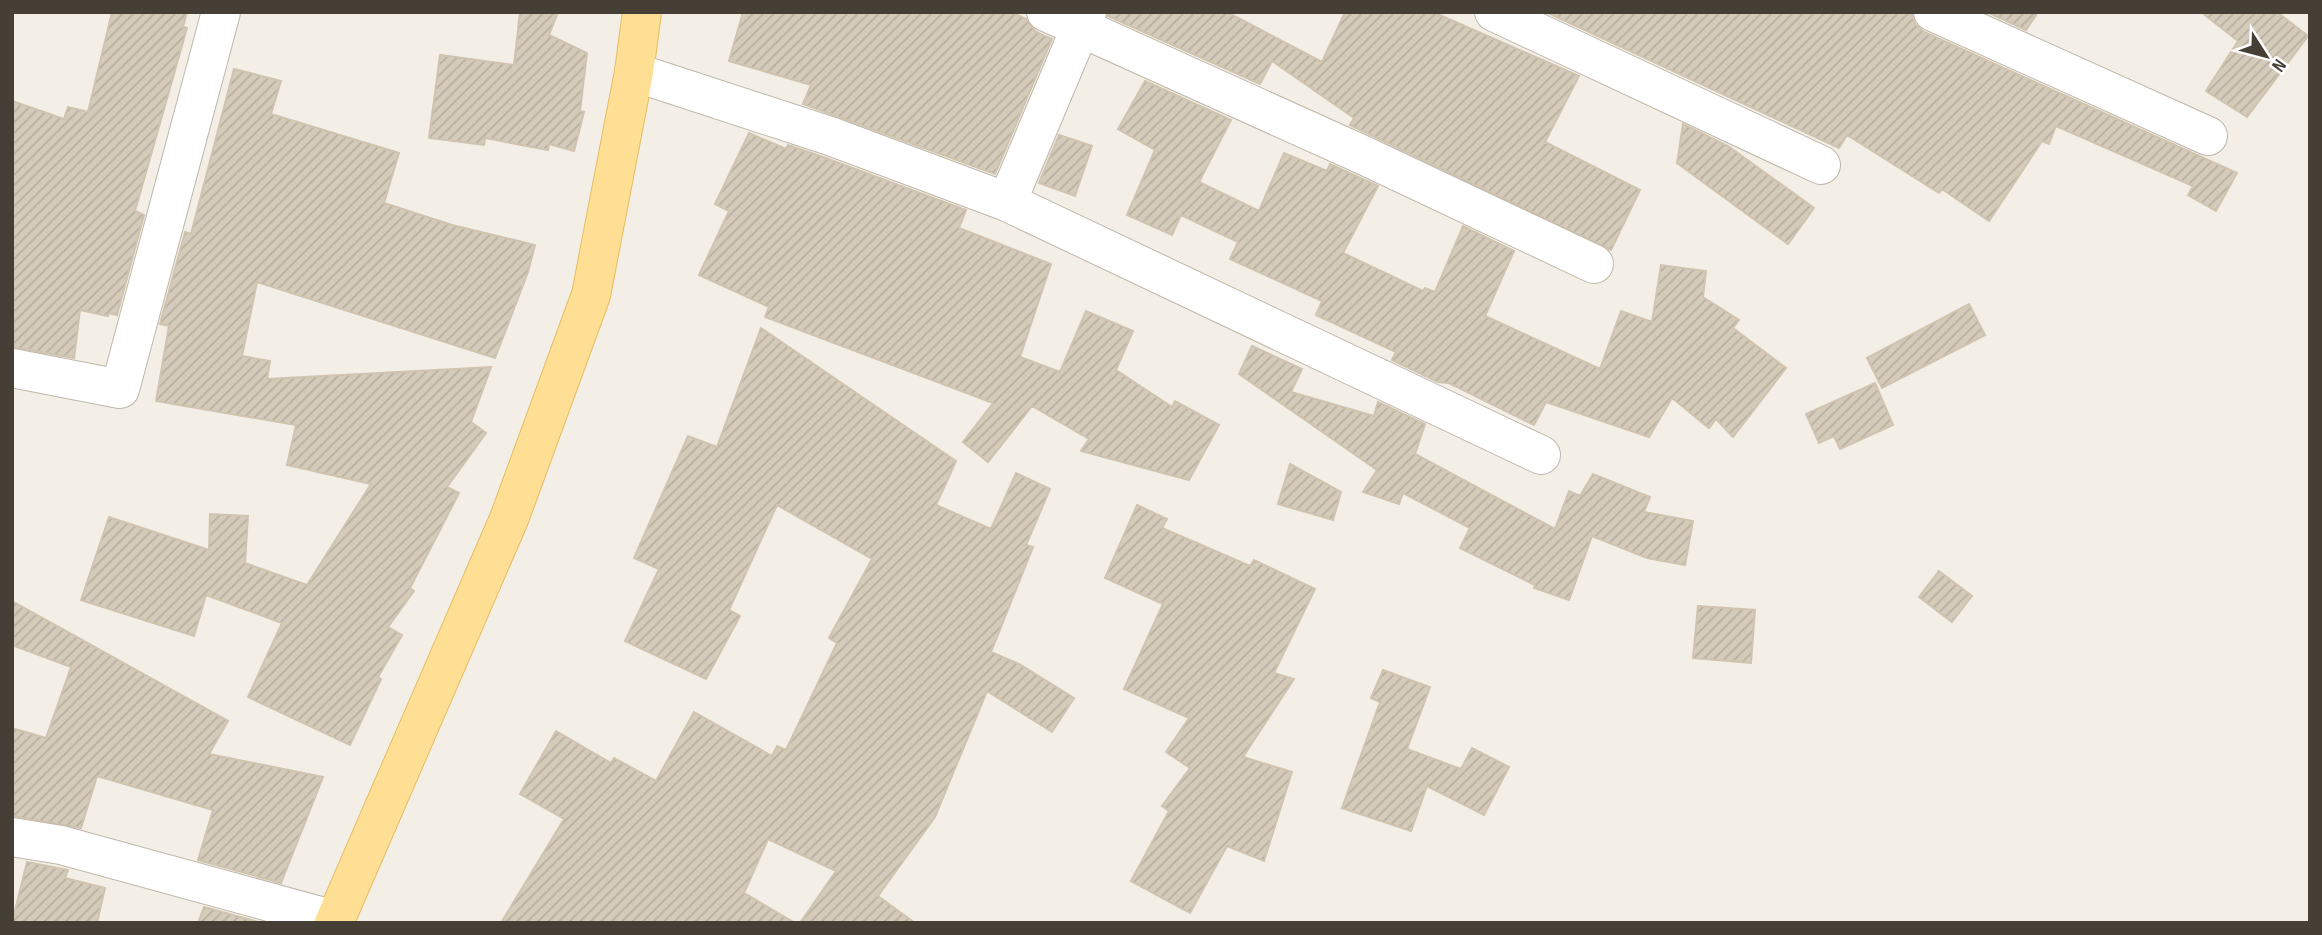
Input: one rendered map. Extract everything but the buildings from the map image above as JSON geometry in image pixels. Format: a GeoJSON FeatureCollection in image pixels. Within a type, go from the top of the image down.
{"type":"FeatureCollection","features":[{"type":"Feature","properties":{"kind":"main road"},"geometry":{"type":"LineString","coordinates":[[335,922],[509,519],[591,295],[634,72],[642,12]]}},
{"type":"Feature","properties":{"kind":"street"},"geometry":{"type":"LineString","coordinates":[[12,368],[120,389],[221,12]]}},
{"type":"Feature","properties":{"kind":"street"},"geometry":{"type":"LineString","coordinates":[[1045,12],[1084,20],[1594,264]]}},
{"type":"Feature","properties":{"kind":"street"},"geometry":{"type":"LineString","coordinates":[[1494,12],[1821,165]]}},
{"type":"Feature","properties":{"kind":"street"},"geometry":{"type":"LineString","coordinates":[[1933,12],[2208,136]]}},
{"type":"Feature","properties":{"kind":"street"},"geometry":{"type":"LineString","coordinates":[[1007,202],[1084,20]]}},
{"type":"Feature","properties":{"kind":"street"},"geometry":{"type":"LineString","coordinates":[[634,72],[830,136],[1007,202],[1541,456]]}},
{"type":"Feature","properties":{"kind":"street"},"geometry":{"type":"LineString","coordinates":[[12,837],[61,845],[335,922]]}}]}
